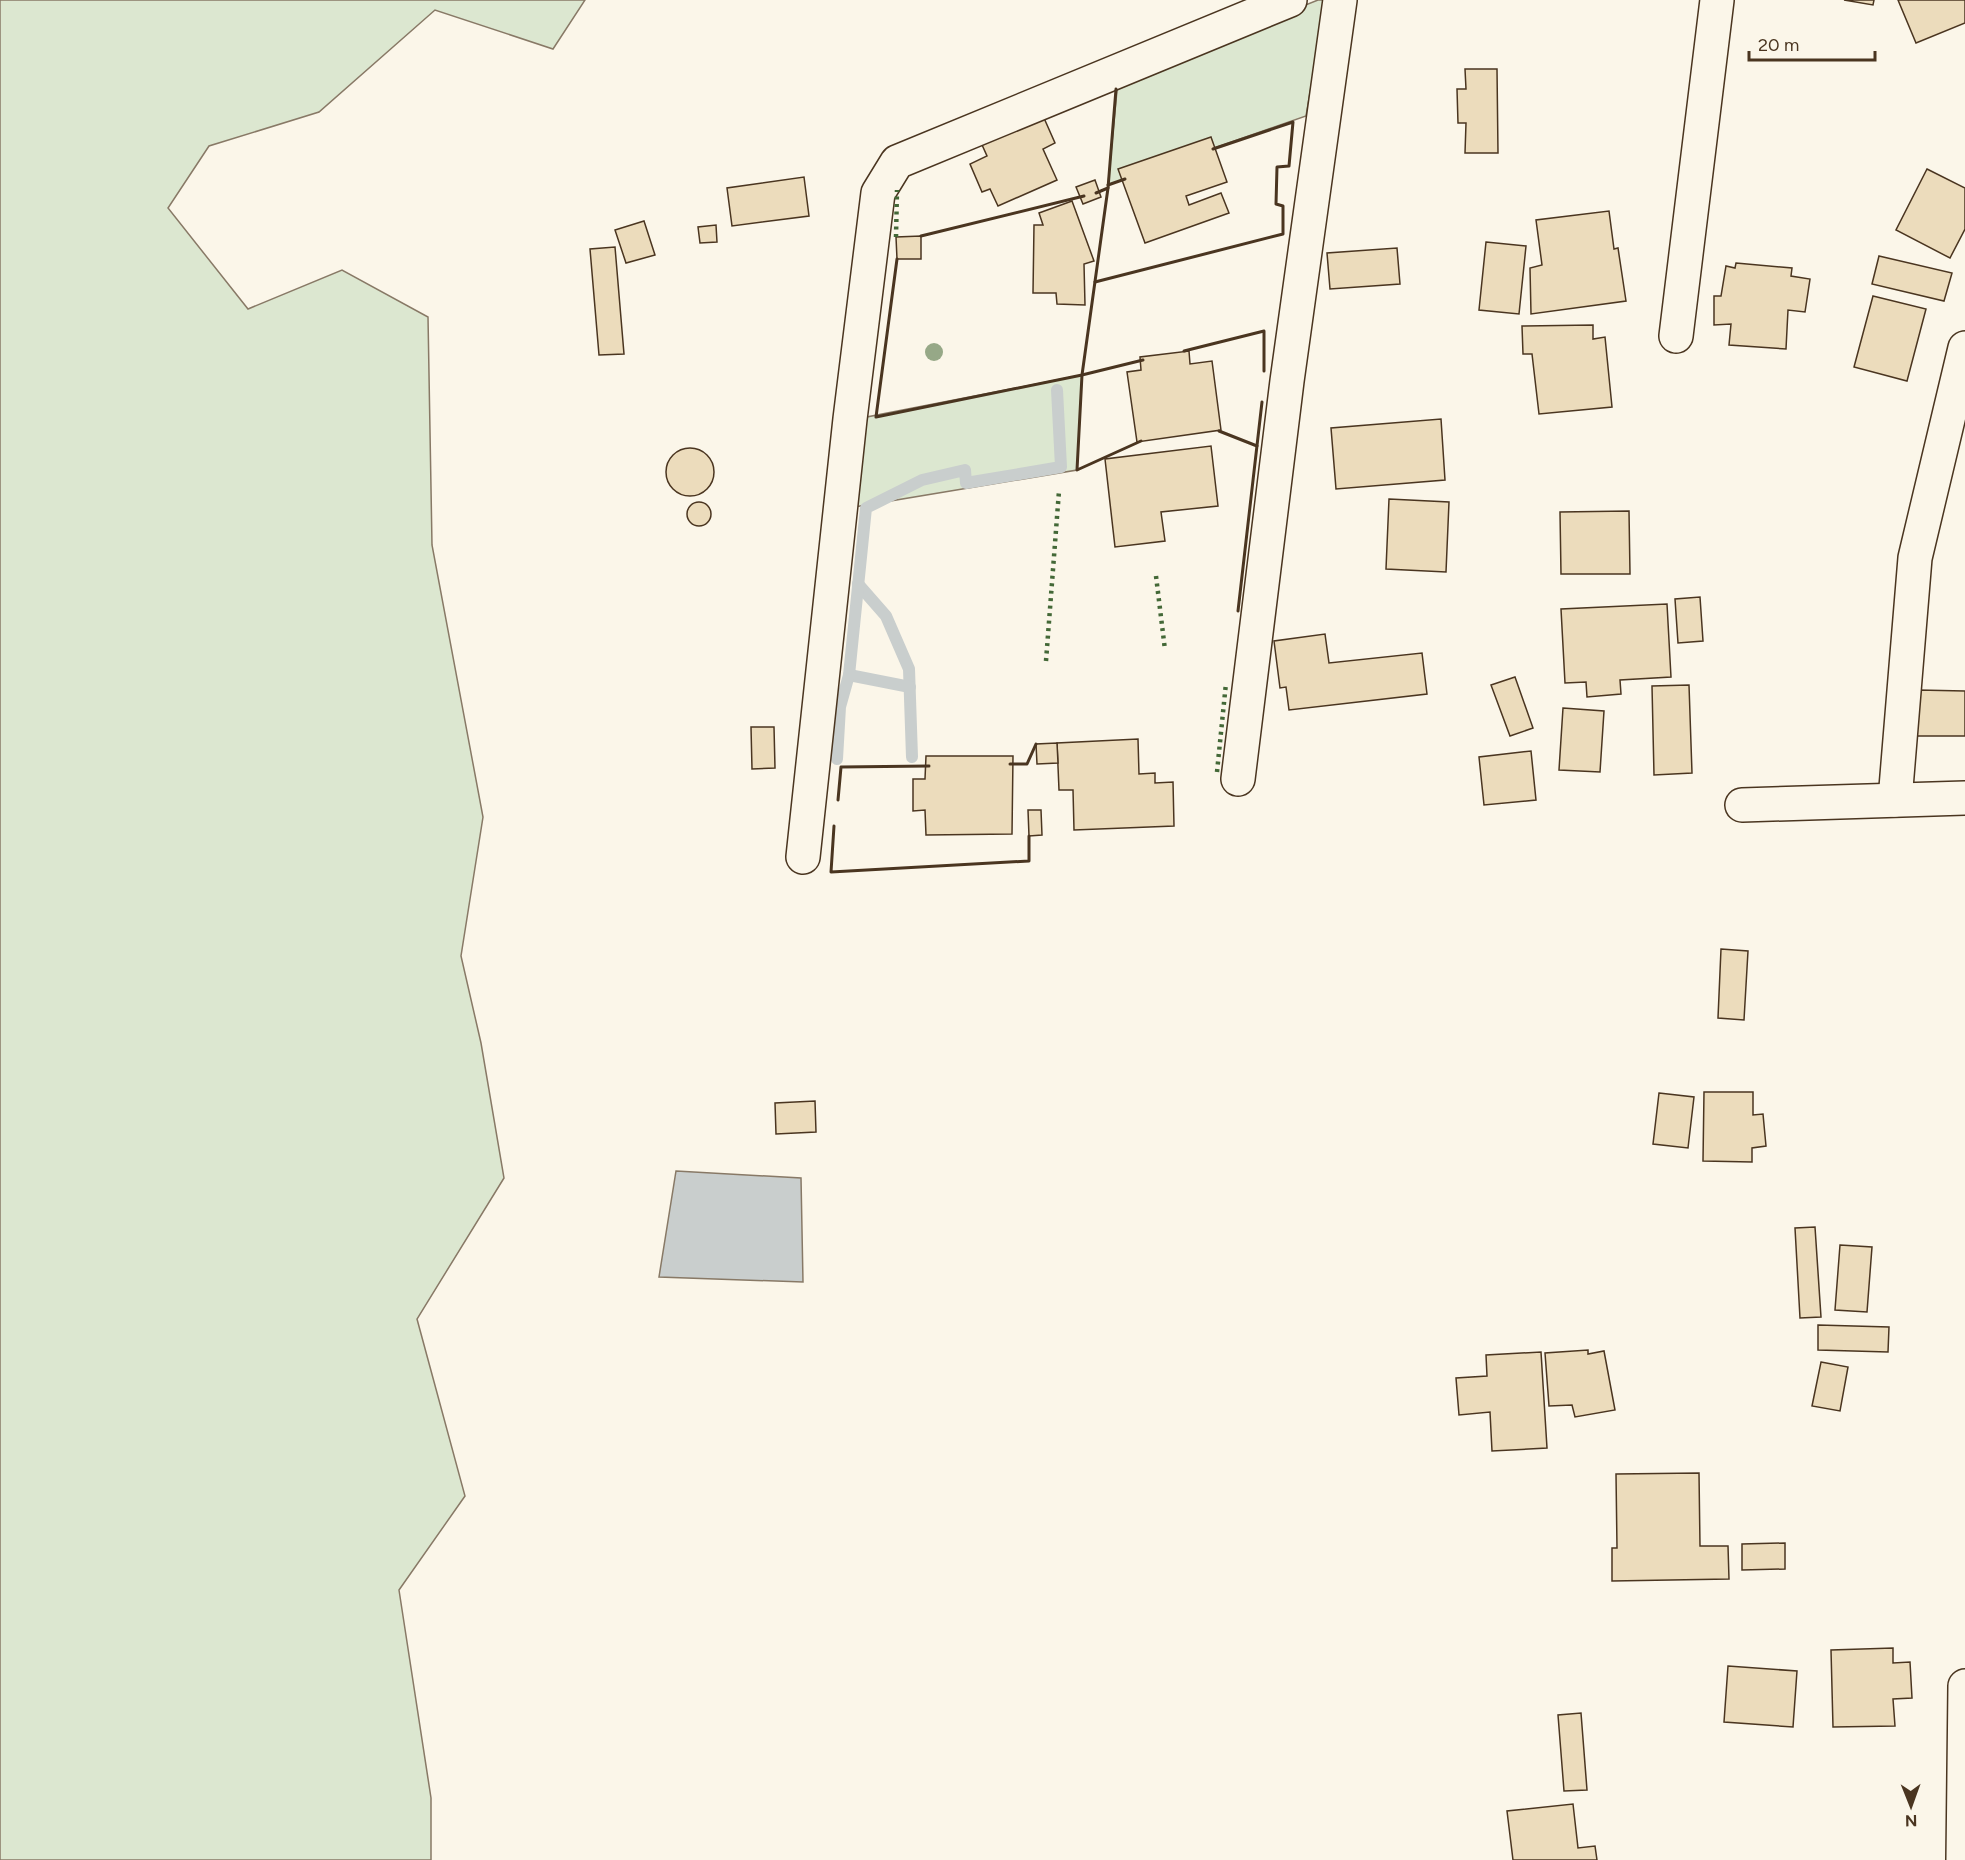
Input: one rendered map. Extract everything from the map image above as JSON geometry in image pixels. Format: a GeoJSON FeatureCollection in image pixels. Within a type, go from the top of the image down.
{"type":"FeatureCollection","features":[{"type":"Feature","properties":{"kind":"street"},"geometry":{"type":"LineString","coordinates":[[802,857],[850,419],[878,193],[897,162],[1290,0]]}},
{"type":"Feature","properties":{"kind":"street"},"geometry":{"type":"LineString","coordinates":[[1238,779],[1289,370],[1340,0]]}},
{"type":"Feature","properties":{"kind":"street"},"geometry":{"type":"LineString","coordinates":[[1676,336],[1717,0]]}},
{"type":"Feature","properties":{"kind":"street"},"geometry":{"type":"LineString","coordinates":[[1895,800],[1915,558],[1965,348]]}},
{"type":"Feature","properties":{"kind":"street"},"geometry":{"type":"LineString","coordinates":[[1742,805],[1965,798]]}},
{"type":"Feature","properties":{"kind":"street"},"geometry":{"type":"LineString","coordinates":[[1963,1860],[1965,1686]]}},
{"type":"Feature","properties":{"kind":"green space"},"geometry":{"type":"Polygon","coordinates":[[[0,0],[585,0],[553,49],[435,10],[319,112],[209,146],[168,208],[248,309],[342,270],[428,317],[432,545],[483,817],[461,956],[481,1043],[504,1178],[417,1319],[465,1496],[399,1590],[431,1798],[431,1860],[0,1860],[0,0]]]}},
{"type":"Feature","properties":{"kind":"green space"},"geometry":{"type":"Polygon","coordinates":[[[1318,0],[1326,0],[1306,116],[1108,185],[1118,80],[1318,0]]]}},
{"type":"Feature","properties":{"kind":"green space"},"geometry":{"type":"Polygon","coordinates":[[[1082,375],[1077,470],[854,507],[867,417],[1082,375]]]}},
{"type":"Feature","properties":{"kind":"shaded area"},"geometry":{"type":"Polygon","coordinates":[[[676,1171],[801,1178],[803,1282],[659,1277],[676,1171]]]}},
{"type":"Feature","properties":{"kind":"building"},"geometry":{"type":"Polygon","coordinates":[[[1844,0],[1874,0],[1873,5],[1844,0]]]}},
{"type":"Feature","properties":{"kind":"building"},"geometry":{"type":"Polygon","coordinates":[[[1898,0],[1965,0],[1965,23],[1916,43],[1898,0]]]}},
{"type":"Feature","properties":{"kind":"building"},"geometry":{"type":"Polygon","coordinates":[[[1465,69],[1497,69],[1498,153],[1465,153],[1466,123],[1458,123],[1457,89],[1466,89],[1465,69]]]}},
{"type":"Feature","properties":{"kind":"building"},"geometry":{"type":"Polygon","coordinates":[[[1040,109],[1055,143],[1043,149],[1057,180],[998,206],[990,189],[982,192],[970,164],[987,156],[978,136],[1040,109]]]}},
{"type":"Feature","properties":{"kind":"building"},"geometry":{"type":"Polygon","coordinates":[[[1211,137],[1227,182],[1186,196],[1189,205],[1221,193],[1229,213],[1145,243],[1118,169],[1211,137]]]}},
{"type":"Feature","properties":{"kind":"building"},"geometry":{"type":"Polygon","coordinates":[[[1927,169],[1965,188],[1965,229],[1950,258],[1896,230],[1927,169]]]}},
{"type":"Feature","properties":{"kind":"building"},"geometry":{"type":"Polygon","coordinates":[[[804,177],[809,216],[732,226],[727,188],[804,177]]]}},
{"type":"Feature","properties":{"kind":"building"},"geometry":{"type":"Polygon","coordinates":[[[1095,180],[1101,197],[1083,204],[1076,187],[1095,180]]]}},
{"type":"Feature","properties":{"kind":"building"},"geometry":{"type":"Polygon","coordinates":[[[1072,201],[1094,261],[1084,264],[1085,305],[1057,304],[1056,293],[1033,293],[1034,225],[1043,225],[1039,213],[1072,201]]]}},
{"type":"Feature","properties":{"kind":"building"},"geometry":{"type":"Polygon","coordinates":[[[1609,211],[1614,249],[1618,248],[1626,301],[1531,314],[1530,268],[1542,265],[1536,220],[1609,211]]]}},
{"type":"Feature","properties":{"kind":"building"},"geometry":{"type":"Polygon","coordinates":[[[644,221],[655,255],[626,263],[615,230],[644,221]]]}},
{"type":"Feature","properties":{"kind":"building"},"geometry":{"type":"Polygon","coordinates":[[[716,225],[717,242],[700,243],[698,227],[716,225]]]}},
{"type":"Feature","properties":{"kind":"building"},"geometry":{"type":"Polygon","coordinates":[[[921,236],[921,259],[897,259],[896,237],[921,236]]]}},
{"type":"Feature","properties":{"kind":"building"},"geometry":{"type":"Polygon","coordinates":[[[1486,242],[1526,246],[1519,314],[1479,310],[1486,242]]]}},
{"type":"Feature","properties":{"kind":"building"},"geometry":{"type":"Polygon","coordinates":[[[615,247],[624,354],[599,355],[590,249],[615,247]]]}},
{"type":"Feature","properties":{"kind":"building"},"geometry":{"type":"Polygon","coordinates":[[[1397,248],[1400,284],[1330,289],[1327,253],[1397,248]]]}},
{"type":"Feature","properties":{"kind":"building"},"geometry":{"type":"Polygon","coordinates":[[[1879,256],[1952,273],[1944,301],[1872,284],[1879,256]]]}},
{"type":"Feature","properties":{"kind":"building"},"geometry":{"type":"Polygon","coordinates":[[[1736,263],[1792,268],[1791,276],[1810,279],[1805,312],[1788,310],[1786,349],[1729,345],[1731,324],[1714,325],[1714,296],[1721,296],[1726,266],[1735,268],[1736,263]]]}},
{"type":"Feature","properties":{"kind":"building"},"geometry":{"type":"Polygon","coordinates":[[[1873,296],[1926,309],[1907,381],[1854,367],[1873,296]]]}},
{"type":"Feature","properties":{"kind":"building"},"geometry":{"type":"Polygon","coordinates":[[[1593,325],[1593,339],[1605,337],[1612,407],[1539,414],[1532,354],[1523,354],[1522,326],[1593,325]]]}},
{"type":"Feature","properties":{"kind":"building"},"geometry":{"type":"Polygon","coordinates":[[[1189,351],[1190,364],[1212,361],[1221,430],[1137,442],[1127,372],[1141,370],[1140,357],[1189,351]]]}},
{"type":"Feature","properties":{"kind":"building"},"geometry":{"type":"Polygon","coordinates":[[[1441,419],[1445,480],[1336,489],[1331,428],[1441,419]]]}},
{"type":"Feature","properties":{"kind":"building"},"geometry":{"type":"Polygon","coordinates":[[[1211,446],[1218,506],[1161,512],[1165,541],[1115,547],[1105,459],[1211,446]]]}},
{"type":"Feature","properties":{"kind":"building"},"geometry":{"type":"Polygon","coordinates":[[[685,448],[695,448],[710,458],[714,472],[713,481],[704,492],[695,496],[685,496],[670,486],[666,477],[666,467],[676,452],[685,448]]]}},
{"type":"Feature","properties":{"kind":"building"},"geometry":{"type":"Polygon","coordinates":[[[1389,499],[1449,502],[1446,572],[1386,569],[1389,499]]]}},
{"type":"Feature","properties":{"kind":"building"},"geometry":{"type":"Polygon","coordinates":[[[699,502],[704,503],[710,509],[710,519],[704,525],[699,526],[694,525],[688,519],[687,514],[688,509],[694,503],[699,502]]]}},
{"type":"Feature","properties":{"kind":"building"},"geometry":{"type":"Polygon","coordinates":[[[1629,511],[1630,574],[1561,574],[1560,512],[1629,511]]]}},
{"type":"Feature","properties":{"kind":"building"},"geometry":{"type":"Polygon","coordinates":[[[1700,597],[1703,641],[1678,643],[1675,599],[1700,597]]]}},
{"type":"Feature","properties":{"kind":"building"},"geometry":{"type":"Polygon","coordinates":[[[1667,604],[1671,677],[1620,680],[1621,694],[1587,697],[1586,682],[1565,683],[1561,609],[1667,604]]]}},
{"type":"Feature","properties":{"kind":"building"},"geometry":{"type":"Polygon","coordinates":[[[1325,634],[1329,663],[1422,653],[1427,694],[1289,710],[1286,687],[1280,688],[1274,641],[1325,634]]]}},
{"type":"Feature","properties":{"kind":"building"},"geometry":{"type":"Polygon","coordinates":[[[1515,677],[1533,728],[1510,736],[1491,685],[1515,677]]]}},
{"type":"Feature","properties":{"kind":"building"},"geometry":{"type":"Polygon","coordinates":[[[1689,685],[1692,773],[1654,775],[1652,686],[1689,685]]]}},
{"type":"Feature","properties":{"kind":"building"},"geometry":{"type":"Polygon","coordinates":[[[1918,690],[1965,691],[1965,736],[1917,736],[1918,690]]]}},
{"type":"Feature","properties":{"kind":"building"},"geometry":{"type":"Polygon","coordinates":[[[1563,708],[1604,711],[1600,772],[1559,770],[1563,708]]]}},
{"type":"Feature","properties":{"kind":"building"},"geometry":{"type":"Polygon","coordinates":[[[751,727],[774,727],[775,768],[752,769],[751,727]]]}},
{"type":"Feature","properties":{"kind":"building"},"geometry":{"type":"Polygon","coordinates":[[[1138,739],[1139,774],[1155,773],[1155,783],[1173,782],[1174,826],[1074,830],[1073,790],[1059,790],[1057,743],[1138,739]]]}},
{"type":"Feature","properties":{"kind":"building"},"geometry":{"type":"Polygon","coordinates":[[[1057,743],[1058,763],[1037,764],[1036,744],[1057,743]]]}},
{"type":"Feature","properties":{"kind":"building"},"geometry":{"type":"Polygon","coordinates":[[[1531,751],[1536,800],[1484,805],[1479,757],[1531,751]]]}},
{"type":"Feature","properties":{"kind":"building"},"geometry":{"type":"Polygon","coordinates":[[[926,756],[1013,756],[1012,834],[926,835],[925,810],[913,811],[913,779],[925,779],[926,756]]]}},
{"type":"Feature","properties":{"kind":"building"},"geometry":{"type":"Polygon","coordinates":[[[1028,810],[1041,810],[1042,835],[1029,836],[1028,810]]]}},
{"type":"Feature","properties":{"kind":"building"},"geometry":{"type":"Polygon","coordinates":[[[1721,949],[1748,951],[1744,1020],[1718,1018],[1721,949]]]}},
{"type":"Feature","properties":{"kind":"building"},"geometry":{"type":"Polygon","coordinates":[[[1704,1092],[1753,1092],[1753,1115],[1763,1114],[1766,1146],[1752,1148],[1752,1162],[1703,1161],[1704,1092]]]}},
{"type":"Feature","properties":{"kind":"building"},"geometry":{"type":"Polygon","coordinates":[[[1659,1093],[1694,1097],[1688,1148],[1653,1144],[1659,1093]]]}},
{"type":"Feature","properties":{"kind":"building"},"geometry":{"type":"Polygon","coordinates":[[[815,1101],[816,1132],[776,1134],[775,1103],[815,1101]]]}},
{"type":"Feature","properties":{"kind":"building"},"geometry":{"type":"Polygon","coordinates":[[[1815,1227],[1821,1317],[1800,1318],[1795,1228],[1815,1227]]]}},
{"type":"Feature","properties":{"kind":"building"},"geometry":{"type":"Polygon","coordinates":[[[1840,1245],[1872,1247],[1867,1312],[1835,1310],[1840,1245]]]}},
{"type":"Feature","properties":{"kind":"building"},"geometry":{"type":"Polygon","coordinates":[[[1818,1325],[1889,1327],[1888,1352],[1818,1350],[1818,1325]]]}},
{"type":"Feature","properties":{"kind":"building"},"geometry":{"type":"Polygon","coordinates":[[[1588,1350],[1588,1354],[1604,1351],[1615,1410],[1575,1417],[1572,1405],[1549,1406],[1545,1353],[1588,1350]]]}},
{"type":"Feature","properties":{"kind":"building"},"geometry":{"type":"Polygon","coordinates":[[[1541,1352],[1547,1448],[1492,1451],[1490,1412],[1459,1415],[1456,1378],[1487,1376],[1486,1355],[1541,1352]]]}},
{"type":"Feature","properties":{"kind":"building"},"geometry":{"type":"Polygon","coordinates":[[[1821,1362],[1848,1367],[1840,1411],[1812,1406],[1821,1362]]]}},
{"type":"Feature","properties":{"kind":"building"},"geometry":{"type":"Polygon","coordinates":[[[1699,1473],[1700,1546],[1728,1546],[1729,1579],[1612,1581],[1612,1548],[1617,1548],[1616,1474],[1699,1473]]]}},
{"type":"Feature","properties":{"kind":"building"},"geometry":{"type":"Polygon","coordinates":[[[1785,1543],[1785,1569],[1742,1570],[1742,1544],[1785,1543]]]}},
{"type":"Feature","properties":{"kind":"building"},"geometry":{"type":"Polygon","coordinates":[[[1893,1648],[1893,1663],[1910,1662],[1912,1698],[1893,1699],[1895,1726],[1833,1727],[1831,1650],[1893,1648]]]}},
{"type":"Feature","properties":{"kind":"building"},"geometry":{"type":"Polygon","coordinates":[[[1728,1666],[1797,1671],[1793,1727],[1724,1722],[1728,1666]]]}},
{"type":"Feature","properties":{"kind":"building"},"geometry":{"type":"Polygon","coordinates":[[[1581,1713],[1587,1790],[1564,1791],[1558,1715],[1581,1713]]]}},
{"type":"Feature","properties":{"kind":"building"},"geometry":{"type":"Polygon","coordinates":[[[1573,1804],[1578,1848],[1595,1846],[1597,1860],[1513,1860],[1507,1811],[1573,1804]]]}},
{"type":"Feature","properties":{"kind":"waterway"},"geometry":{"type":"LineString","coordinates":[[837,759],[840,707],[849,675],[866,508],[922,480],[965,470],[966,483],[1061,467],[1057,390]]}},
{"type":"Feature","properties":{"kind":"waterway"},"geometry":{"type":"LineString","coordinates":[[858,584],[886,616],[909,669],[912,757]]}},
{"type":"Feature","properties":{"kind":"waterway"},"geometry":{"type":"LineString","coordinates":[[849,675],[910,687]]}},
{"type":"Feature","properties":{"kind":"hedge"},"geometry":{"type":"LineString","coordinates":[[896,237],[897,190]]}},
{"type":"Feature","properties":{"kind":"hedge"},"geometry":{"type":"LineString","coordinates":[[1046,661],[1059,491]]}},
{"type":"Feature","properties":{"kind":"hedge"},"geometry":{"type":"LineString","coordinates":[[1156,576],[1165,650]]}},
{"type":"Feature","properties":{"kind":"hedge"},"geometry":{"type":"LineString","coordinates":[[1217,772],[1226,683]]}},
{"type":"Feature","properties":{"kind":"wall"},"geometry":{"type":"LineString","coordinates":[[1096,193],[1108,188],[1116,89]]}},
{"type":"Feature","properties":{"kind":"wall"},"geometry":{"type":"LineString","coordinates":[[1095,282],[1283,234],[1283,206],[1276,204],[1277,167],[1289,166],[1293,122],[1213,149]]}},
{"type":"Feature","properties":{"kind":"wall"},"geometry":{"type":"LineString","coordinates":[[1108,185],[1125,179]]}},
{"type":"Feature","properties":{"kind":"wall"},"geometry":{"type":"LineString","coordinates":[[897,259],[876,417],[1082,375],[1108,188]]}},
{"type":"Feature","properties":{"kind":"wall"},"geometry":{"type":"LineString","coordinates":[[921,236],[1084,196]]}},
{"type":"Feature","properties":{"kind":"wall"},"geometry":{"type":"LineString","coordinates":[[1184,351],[1264,331],[1264,371]]}},
{"type":"Feature","properties":{"kind":"wall"},"geometry":{"type":"LineString","coordinates":[[1141,441],[1077,470],[1082,375],[1143,360]]}},
{"type":"Feature","properties":{"kind":"wall"},"geometry":{"type":"LineString","coordinates":[[1238,611],[1262,402]]}},
{"type":"Feature","properties":{"kind":"wall"},"geometry":{"type":"LineString","coordinates":[[1219,431],[1257,446]]}},
{"type":"Feature","properties":{"kind":"wall"},"geometry":{"type":"LineString","coordinates":[[1010,764],[1027,764],[1036,744]]}},
{"type":"Feature","properties":{"kind":"wall"},"geometry":{"type":"LineString","coordinates":[[838,800],[841,767],[929,766]]}},
{"type":"Feature","properties":{"kind":"wall"},"geometry":{"type":"LineString","coordinates":[[834,826],[831,872],[1029,861],[1029,836]]}}]}
